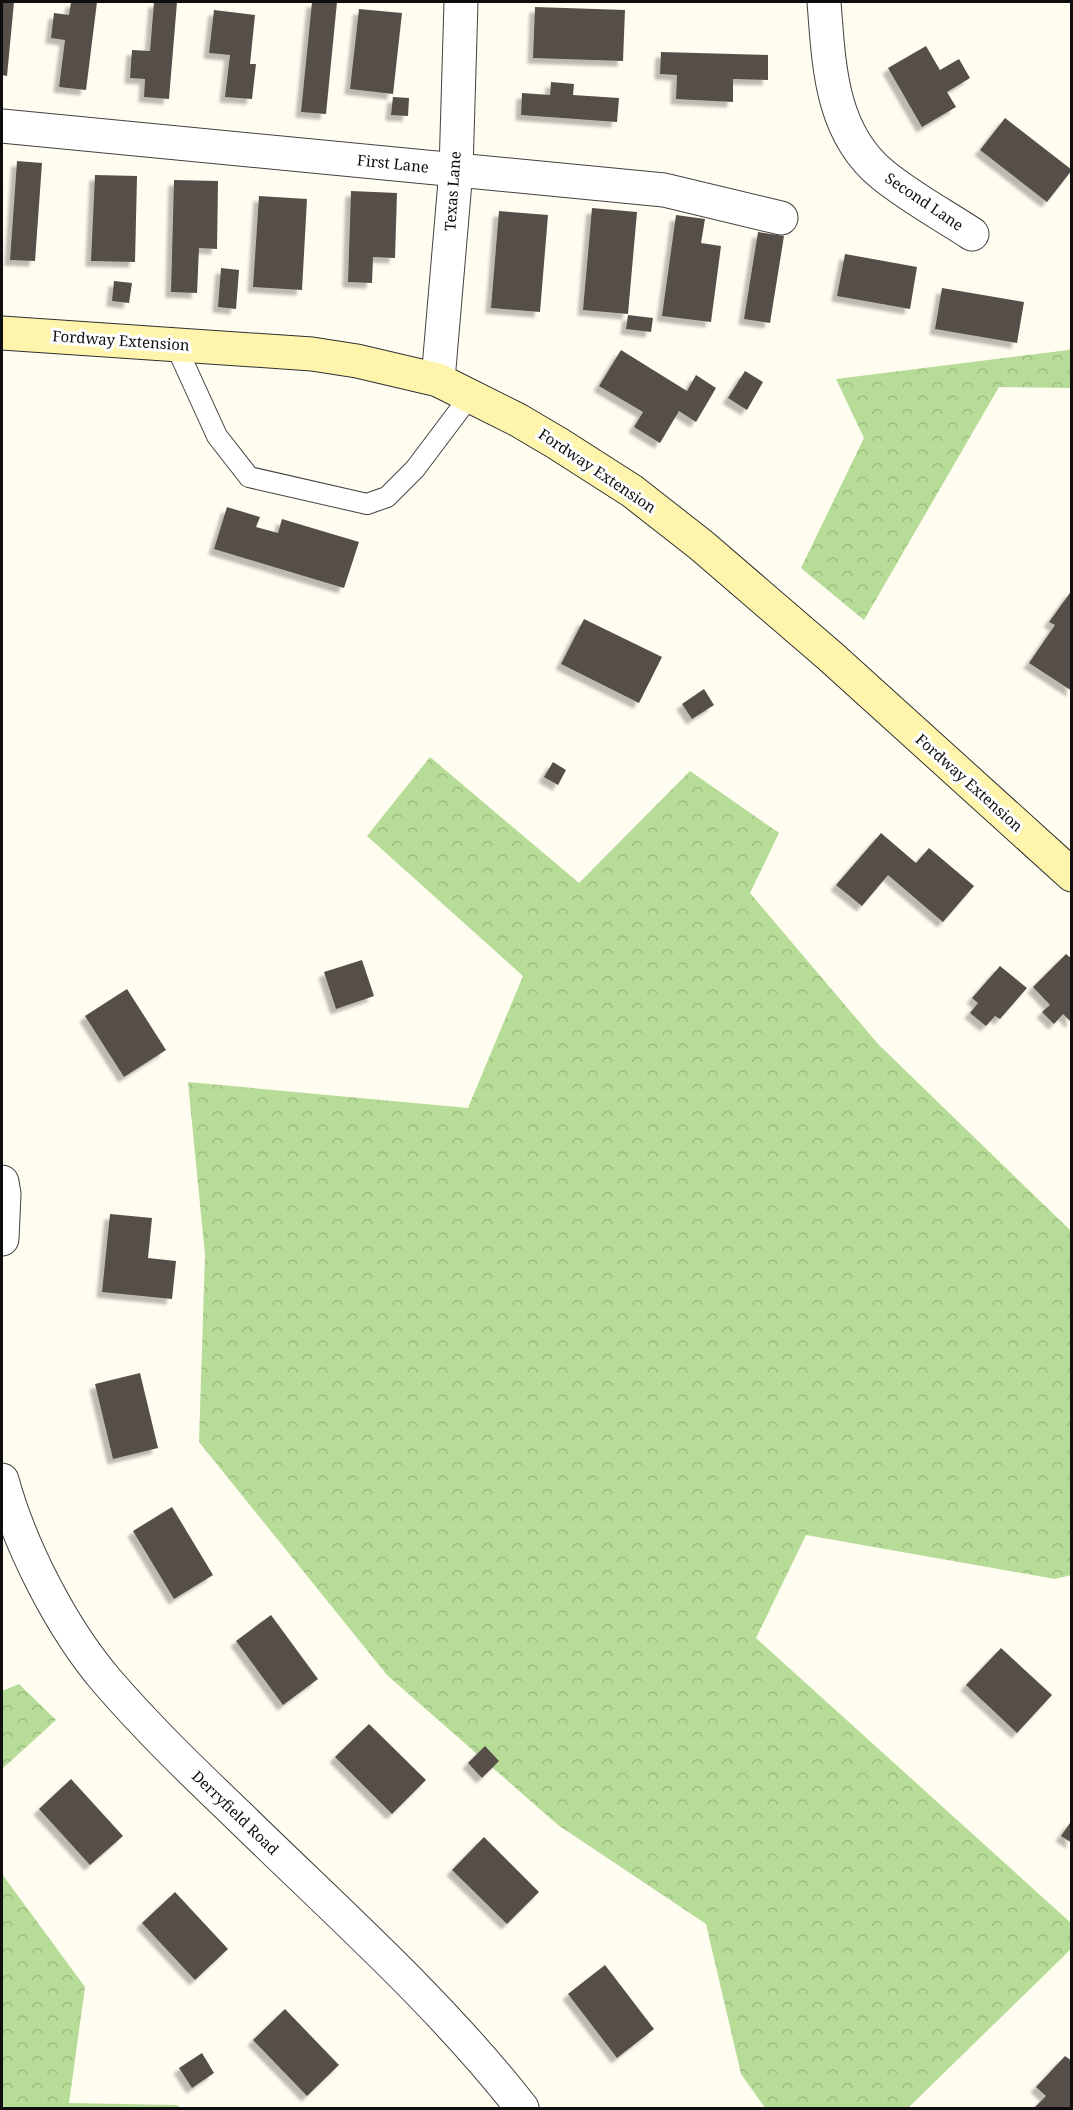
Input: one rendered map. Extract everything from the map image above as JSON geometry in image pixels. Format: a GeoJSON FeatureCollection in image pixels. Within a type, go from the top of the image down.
{"type":"FeatureCollection","features":[{"type":"Feature","properties":{"kind":"street","name":"Texas Lane"},"geometry":{"type":"LineString","coordinates":[[438,380],[456,170],[461,2]]}},
{"type":"Feature","properties":{"kind":"street","name":"Second Lane"},"geometry":{"type":"LineString","coordinates":[[824,2],[830,77],[837,105],[863,155],[883,175],[972,234]]}},
{"type":"Feature","properties":{"kind":"street","name":"First Lane"},"geometry":{"type":"LineString","coordinates":[[2,126],[664,190],[781,218]]}},
{"type":"Feature","properties":{"kind":"street","name":"Fordway Extension"},"geometry":{"type":"LineString","coordinates":[[2,333],[312,354],[357,361],[438,380],[518,420],[632,491],[701,545],[830,656],[1071,875]]}},
{"type":"Feature","properties":{"kind":"street"},"geometry":{"type":"LineString","coordinates":[[2,1182],[4,1194],[2,1239]]}},
{"type":"Feature","properties":{"kind":"street","name":"Derryfield Road"},"geometry":{"type":"LineString","coordinates":[[2,1480],[27,1550],[76,1637],[105,1678],[165,1745],[432,2005],[489,2066],[522,2109]]}},
{"type":"Feature","properties":{"kind":"lane"},"geometry":{"type":"LineString","coordinates":[[175,344],[217,436],[249,477],[367,504],[387,497],[415,469],[470,396]]}},
{"type":"Feature","properties":{"kind":"green space"},"geometry":{"type":"Polygon","coordinates":[[[1071,344],[1071,388],[999,387],[864,620],[801,568],[864,438],[836,379],[1069,350],[1071,344]]]}},
{"type":"Feature","properties":{"kind":"green space"},"geometry":{"type":"Polygon","coordinates":[[[430,757],[579,883],[690,771],[779,833],[750,893],[878,1044],[1071,1231],[1071,1575],[1055,1579],[806,1535],[756,1638],[1071,1923],[1071,1949],[908,2108],[765,2108],[741,2074],[706,1924],[558,1825],[387,1675],[199,1442],[205,1255],[188,1082],[468,1108],[523,976],[367,836],[430,757]]]}},
{"type":"Feature","properties":{"kind":"green space"},"geometry":{"type":"Polygon","coordinates":[[[19,1684],[56,1720],[2,1769],[2,1691],[19,1684]]]}},
{"type":"Feature","properties":{"kind":"green space"},"geometry":{"type":"Polygon","coordinates":[[[2,1874],[85,1987],[69,2103],[177,2105],[181,2108],[2,2108],[2,1874]]]}},
{"type":"Feature","properties":{"kind":"building"},"geometry":{"type":"Polygon","coordinates":[[[2,2],[14,2],[7,76],[2,75],[2,2]]]}},
{"type":"Feature","properties":{"kind":"building"},"geometry":{"type":"Polygon","coordinates":[[[71,2],[97,2],[86,90],[59,87],[65,40],[51,38],[54,13],[69,15],[71,2]]]}},
{"type":"Feature","properties":{"kind":"building"},"geometry":{"type":"Polygon","coordinates":[[[154,2],[177,2],[169,99],[144,97],[145,79],[130,78],[132,50],[150,51],[154,2]]]}},
{"type":"Feature","properties":{"kind":"building"},"geometry":{"type":"Polygon","coordinates":[[[312,2],[337,2],[326,114],[301,112],[312,2]]]}},
{"type":"Feature","properties":{"kind":"building"},"geometry":{"type":"Polygon","coordinates":[[[535,7],[625,10],[623,61],[533,58],[535,7]]]}},
{"type":"Feature","properties":{"kind":"building"},"geometry":{"type":"Polygon","coordinates":[[[359,9],[402,13],[393,94],[350,89],[359,9]]]}},
{"type":"Feature","properties":{"kind":"building"},"geometry":{"type":"Polygon","coordinates":[[[214,10],[255,15],[250,64],[256,64],[252,99],[225,97],[230,55],[209,53],[214,10]]]}},
{"type":"Feature","properties":{"kind":"building"},"geometry":{"type":"Polygon","coordinates":[[[926,46],[940,70],[959,59],[970,78],[947,92],[956,107],[922,127],[888,68],[926,46]]]}},
{"type":"Feature","properties":{"kind":"building"},"geometry":{"type":"Polygon","coordinates":[[[661,52],[768,55],[768,80],[733,79],[733,102],[676,99],[677,75],[660,74],[661,52]]]}},
{"type":"Feature","properties":{"kind":"building"},"geometry":{"type":"Polygon","coordinates":[[[551,82],[574,84],[573,95],[619,98],[617,122],[521,115],[522,93],[550,95],[551,82]]]}},
{"type":"Feature","properties":{"kind":"building"},"geometry":{"type":"Polygon","coordinates":[[[393,97],[409,98],[408,116],[391,115],[393,97]]]}},
{"type":"Feature","properties":{"kind":"building"},"geometry":{"type":"Polygon","coordinates":[[[1005,118],[1072,170],[1047,202],[980,150],[1005,118]]]}},
{"type":"Feature","properties":{"kind":"building"},"geometry":{"type":"Polygon","coordinates":[[[17,161],[42,163],[35,261],[10,260],[17,161]]]}},
{"type":"Feature","properties":{"kind":"building"},"geometry":{"type":"Polygon","coordinates":[[[95,175],[137,176],[135,262],[91,261],[95,175]]]}},
{"type":"Feature","properties":{"kind":"building"},"geometry":{"type":"Polygon","coordinates":[[[174,180],[218,181],[217,249],[199,248],[197,293],[171,292],[174,180]]]}},
{"type":"Feature","properties":{"kind":"building"},"geometry":{"type":"Polygon","coordinates":[[[351,191],[397,193],[395,258],[373,257],[372,283],[348,282],[351,191]]]}},
{"type":"Feature","properties":{"kind":"building"},"geometry":{"type":"Polygon","coordinates":[[[259,196],[307,199],[302,290],[253,287],[259,196]]]}},
{"type":"Feature","properties":{"kind":"building"},"geometry":{"type":"Polygon","coordinates":[[[592,208],[637,212],[628,314],[583,310],[592,208]]]}},
{"type":"Feature","properties":{"kind":"building"},"geometry":{"type":"Polygon","coordinates":[[[499,211],[548,215],[540,312],[491,308],[499,211]]]}},
{"type":"Feature","properties":{"kind":"building"},"geometry":{"type":"Polygon","coordinates":[[[676,215],[705,219],[701,243],[721,246],[711,322],[662,316],[676,215]]]}},
{"type":"Feature","properties":{"kind":"building"},"geometry":{"type":"Polygon","coordinates":[[[758,232],[784,236],[770,323],[744,319],[758,232]]]}},
{"type":"Feature","properties":{"kind":"building"},"geometry":{"type":"Polygon","coordinates":[[[845,254],[917,267],[910,309],[837,296],[845,254]]]}},
{"type":"Feature","properties":{"kind":"building"},"geometry":{"type":"Polygon","coordinates":[[[221,268],[239,270],[236,309],[218,307],[221,268]]]}},
{"type":"Feature","properties":{"kind":"building"},"geometry":{"type":"Polygon","coordinates":[[[114,281],[132,283],[129,303],[112,301],[114,281]]]}},
{"type":"Feature","properties":{"kind":"building"},"geometry":{"type":"Polygon","coordinates":[[[942,288],[1024,302],[1017,343],[935,329],[942,288]]]}},
{"type":"Feature","properties":{"kind":"building"},"geometry":{"type":"Polygon","coordinates":[[[628,315],[653,318],[651,332],[626,329],[628,315]]]}},
{"type":"Feature","properties":{"kind":"building"},"geometry":{"type":"Polygon","coordinates":[[[621,350],[687,391],[696,375],[716,388],[696,422],[679,411],[660,443],[634,427],[643,412],[599,386],[621,350]]]}},
{"type":"Feature","properties":{"kind":"building"},"geometry":{"type":"Polygon","coordinates":[[[745,371],[763,382],[747,410],[728,398],[745,371]]]}},
{"type":"Feature","properties":{"kind":"building"},"geometry":{"type":"Polygon","coordinates":[[[227,507],[260,517],[256,527],[278,533],[282,519],[359,542],[344,588],[214,549],[227,507]]]}},
{"type":"Feature","properties":{"kind":"building"},"geometry":{"type":"Polygon","coordinates":[[[1072,590],[1072,691],[1029,663],[1055,625],[1049,622],[1072,590]]]}},
{"type":"Feature","properties":{"kind":"building"},"geometry":{"type":"Polygon","coordinates":[[[584,619],[662,657],[639,703],[561,664],[584,619]]]}},
{"type":"Feature","properties":{"kind":"building"},"geometry":{"type":"Polygon","coordinates":[[[704,689],[714,705],[692,719],[682,704],[704,689]]]}},
{"type":"Feature","properties":{"kind":"building"},"geometry":{"type":"Polygon","coordinates":[[[553,762],[566,770],[558,785],[544,777],[553,762]]]}},
{"type":"Feature","properties":{"kind":"building"},"geometry":{"type":"Polygon","coordinates":[[[881,833],[916,863],[929,848],[974,886],[943,922],[888,875],[862,906],[836,885],[881,833]]]}},
{"type":"Feature","properties":{"kind":"building"},"geometry":{"type":"Polygon","coordinates":[[[1066,954],[1072,959],[1072,1023],[1063,1014],[1054,1024],[1042,1012],[1050,1005],[1033,987],[1066,954]]]}},
{"type":"Feature","properties":{"kind":"building"},"geometry":{"type":"Polygon","coordinates":[[[362,960],[374,996],[336,1009],[324,972],[362,960]]]}},
{"type":"Feature","properties":{"kind":"building"},"geometry":{"type":"Polygon","coordinates":[[[1000,966],[1027,988],[1000,1019],[995,1016],[986,1026],[970,1013],[978,1003],[972,998],[1000,966]]]}},
{"type":"Feature","properties":{"kind":"building"},"geometry":{"type":"Polygon","coordinates":[[[127,989],[166,1050],[124,1077],[85,1016],[127,989]]]}},
{"type":"Feature","properties":{"kind":"building"},"geometry":{"type":"Polygon","coordinates":[[[110,1214],[152,1218],[148,1258],[176,1261],[172,1299],[102,1292],[110,1214]]]}},
{"type":"Feature","properties":{"kind":"building"},"geometry":{"type":"Polygon","coordinates":[[[140,1373],[158,1448],[113,1459],[95,1384],[140,1373]]]}},
{"type":"Feature","properties":{"kind":"building"},"geometry":{"type":"Polygon","coordinates":[[[172,1507],[213,1575],[174,1599],[133,1531],[172,1507]]]}},
{"type":"Feature","properties":{"kind":"building"},"geometry":{"type":"Polygon","coordinates":[[[271,1615],[318,1679],[283,1705],[236,1641],[271,1615]]]}},
{"type":"Feature","properties":{"kind":"building"},"geometry":{"type":"Polygon","coordinates":[[[1001,1648],[1052,1695],[1017,1733],[966,1685],[1001,1648]]]}},
{"type":"Feature","properties":{"kind":"building"},"geometry":{"type":"Polygon","coordinates":[[[369,1724],[426,1780],[392,1814],[335,1757],[369,1724]]]}},
{"type":"Feature","properties":{"kind":"building"},"geometry":{"type":"Polygon","coordinates":[[[485,1746],[499,1761],[482,1778],[468,1763],[485,1746]]]}},
{"type":"Feature","properties":{"kind":"building"},"geometry":{"type":"Polygon","coordinates":[[[71,1779],[123,1836],[90,1865],[39,1809],[71,1779]]]}},
{"type":"Feature","properties":{"kind":"building"},"geometry":{"type":"Polygon","coordinates":[[[1072,1820],[1072,1843],[1061,1836],[1072,1820]]]}},
{"type":"Feature","properties":{"kind":"building"},"geometry":{"type":"Polygon","coordinates":[[[484,1837],[539,1892],[507,1924],[452,1870],[484,1837]]]}},
{"type":"Feature","properties":{"kind":"building"},"geometry":{"type":"Polygon","coordinates":[[[175,1892],[228,1949],[195,1980],[142,1923],[175,1892]]]}},
{"type":"Feature","properties":{"kind":"building"},"geometry":{"type":"Polygon","coordinates":[[[605,1965],[654,2029],[617,2058],[568,1994],[605,1965]]]}},
{"type":"Feature","properties":{"kind":"building"},"geometry":{"type":"Polygon","coordinates":[[[285,2009],[339,2065],[307,2096],[253,2040],[285,2009]]]}},
{"type":"Feature","properties":{"kind":"building"},"geometry":{"type":"Polygon","coordinates":[[[202,2053],[214,2073],[192,2088],[179,2068],[202,2053]]]}},
{"type":"Feature","properties":{"kind":"building"},"geometry":{"type":"Polygon","coordinates":[[[1065,2056],[1072,2061],[1072,2108],[1034,2108],[1046,2096],[1036,2087],[1065,2056]]]}}]}
